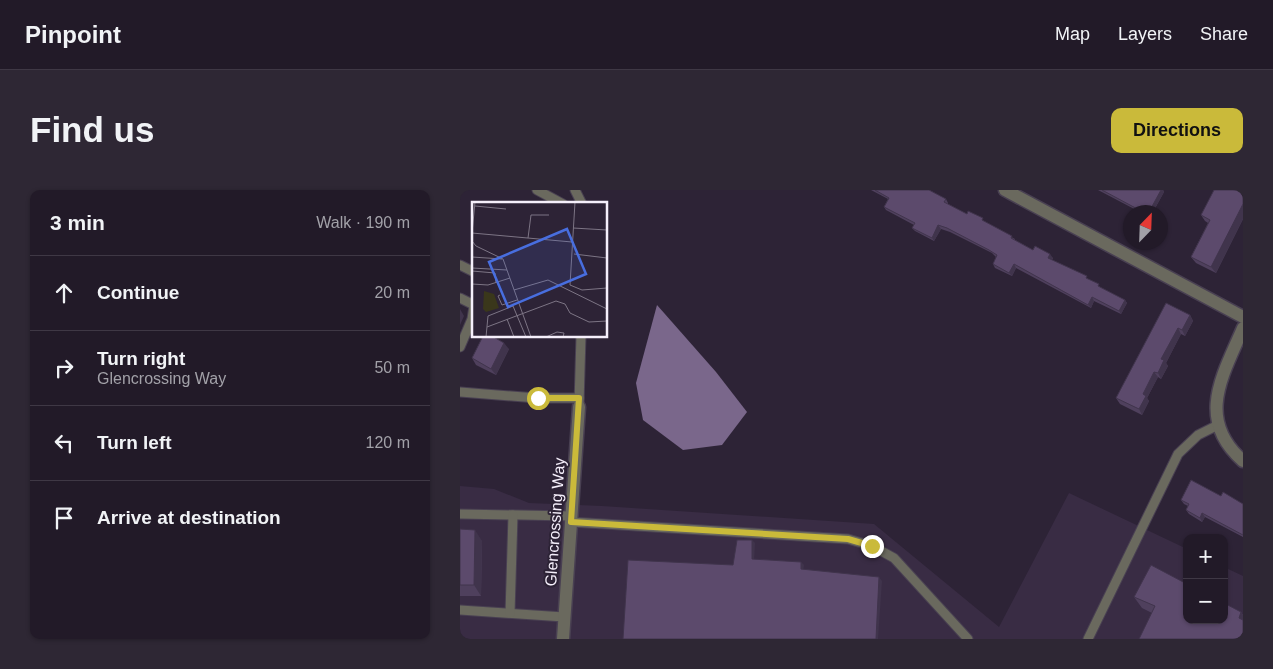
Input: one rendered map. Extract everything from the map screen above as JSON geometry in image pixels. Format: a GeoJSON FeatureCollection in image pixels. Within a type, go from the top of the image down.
{"type":"FeatureCollection","features":[{"type":"Feature","properties":{"kind":"street"},"geometry":{"type":"LineString","coordinates":[[1005,190],[1243,317]]}},
{"type":"Feature","properties":{"kind":"street"},"geometry":{"type":"LineString","coordinates":[[1243,328],[1223,374],[1215,403],[1218,425],[1226,442],[1243,461]]}},
{"type":"Feature","properties":{"kind":"street","name":"Glencrossing Way"},"geometry":{"type":"LineString","coordinates":[[563,639],[579,402]]}},
{"type":"Feature","properties":{"kind":"lane"},"geometry":{"type":"LineString","coordinates":[[537,190],[559,202]]}},
{"type":"Feature","properties":{"kind":"lane"},"geometry":{"type":"LineString","coordinates":[[575,190],[581,202]]}},
{"type":"Feature","properties":{"kind":"lane"},"geometry":{"type":"LineString","coordinates":[[460,265],[472,271]]}},
{"type":"Feature","properties":{"kind":"lane"},"geometry":{"type":"LineString","coordinates":[[460,298],[472,304]]}},
{"type":"Feature","properties":{"kind":"lane"},"geometry":{"type":"LineString","coordinates":[[460,348],[472,319]]}},
{"type":"Feature","properties":{"kind":"lane"},"geometry":{"type":"LineString","coordinates":[[460,392],[579,402],[581,338]]}},
{"type":"Feature","properties":{"kind":"lane"},"geometry":{"type":"LineString","coordinates":[[1088,639],[1178,454],[1198,435],[1218,425]]}},
{"type":"Feature","properties":{"kind":"lane"},"geometry":{"type":"LineString","coordinates":[[460,514],[513,515],[848,539],[872,546],[894,558],[968,639]]}},
{"type":"Feature","properties":{"kind":"lane"},"geometry":{"type":"LineString","coordinates":[[510,613],[513,515]]}},
{"type":"Feature","properties":{"kind":"lane"},"geometry":{"type":"LineString","coordinates":[[460,610],[564,617]]}},
{"type":"Feature","properties":{"kind":"shaded area"},"geometry":{"type":"Polygon","coordinates":[[[657,305],[716,372],[747,412],[722,445],[683,450],[643,420],[636,383],[657,305]]]}},
{"type":"Feature","properties":{"kind":"shaded area"},"geometry":{"type":"Polygon","coordinates":[[[460,486],[494,489],[529,503],[874,524],[999,627],[1069,493],[1183,547],[1183,624],[1228,624],[1228,569],[1243,576],[1243,639],[460,639],[460,486]]]}},
{"type":"Feature","properties":{"kind":"building"},"geometry":{"type":"Polygon","coordinates":[[[875,190],[929,190],[946,199],[944,202],[967,214],[968,211],[983,218],[982,220],[1033,250],[1035,246],[1050,254],[1048,258],[1087,276],[1086,278],[1099,284],[1098,286],[1125,300],[1119,311],[1092,297],[1088,305],[1014,264],[1009,273],[993,264],[997,255],[947,228],[938,225],[932,238],[912,228],[915,223],[884,207],[889,198],[875,190]]]}},
{"type":"Feature","properties":{"kind":"building"},"geometry":{"type":"Polygon","coordinates":[[[1102,190],[1161,190],[1153,205],[1130,205],[1102,190]]]}},
{"type":"Feature","properties":{"kind":"building"},"geometry":{"type":"Polygon","coordinates":[[[1214,190],[1243,190],[1243,204],[1211,267],[1191,257],[1210,220],[1201,215],[1214,190]]]}},
{"type":"Feature","properties":{"kind":"building"},"geometry":{"type":"Polygon","coordinates":[[[1166,303],[1190,315],[1182,330],[1178,328],[1161,359],[1164,360],[1158,373],[1154,372],[1143,394],[1146,396],[1139,409],[1116,398],[1166,303]]]}},
{"type":"Feature","properties":{"kind":"building"},"geometry":{"type":"Polygon","coordinates":[[[482,338],[495,338],[504,343],[491,369],[472,358],[482,338]]]}},
{"type":"Feature","properties":{"kind":"building"},"geometry":{"type":"Polygon","coordinates":[[[1191,480],[1221,496],[1223,492],[1243,504],[1243,535],[1202,513],[1200,518],[1186,510],[1189,504],[1181,500],[1191,480]]]}},
{"type":"Feature","properties":{"kind":"building"},"geometry":{"type":"Polygon","coordinates":[[[460,529],[475,530],[474,585],[460,585],[460,529]]]}},
{"type":"Feature","properties":{"kind":"building"},"geometry":{"type":"Polygon","coordinates":[[[737,540],[752,540],[752,559],[801,562],[801,569],[879,577],[876,639],[623,639],[628,560],[733,565],[737,540]]]}},
{"type":"Feature","properties":{"kind":"building"},"geometry":{"type":"Polygon","coordinates":[[[1151,565],[1183,582],[1183,624],[1228,624],[1228,605],[1241,612],[1239,618],[1243,620],[1243,639],[1139,639],[1155,606],[1134,597],[1151,565]]]}},
{"type":"Feature","properties":{"kind":"route"},"geometry":{"type":"LineString","coordinates":[[538,398],[579,398],[571,522],[848,539],[872,546]]}}]}
